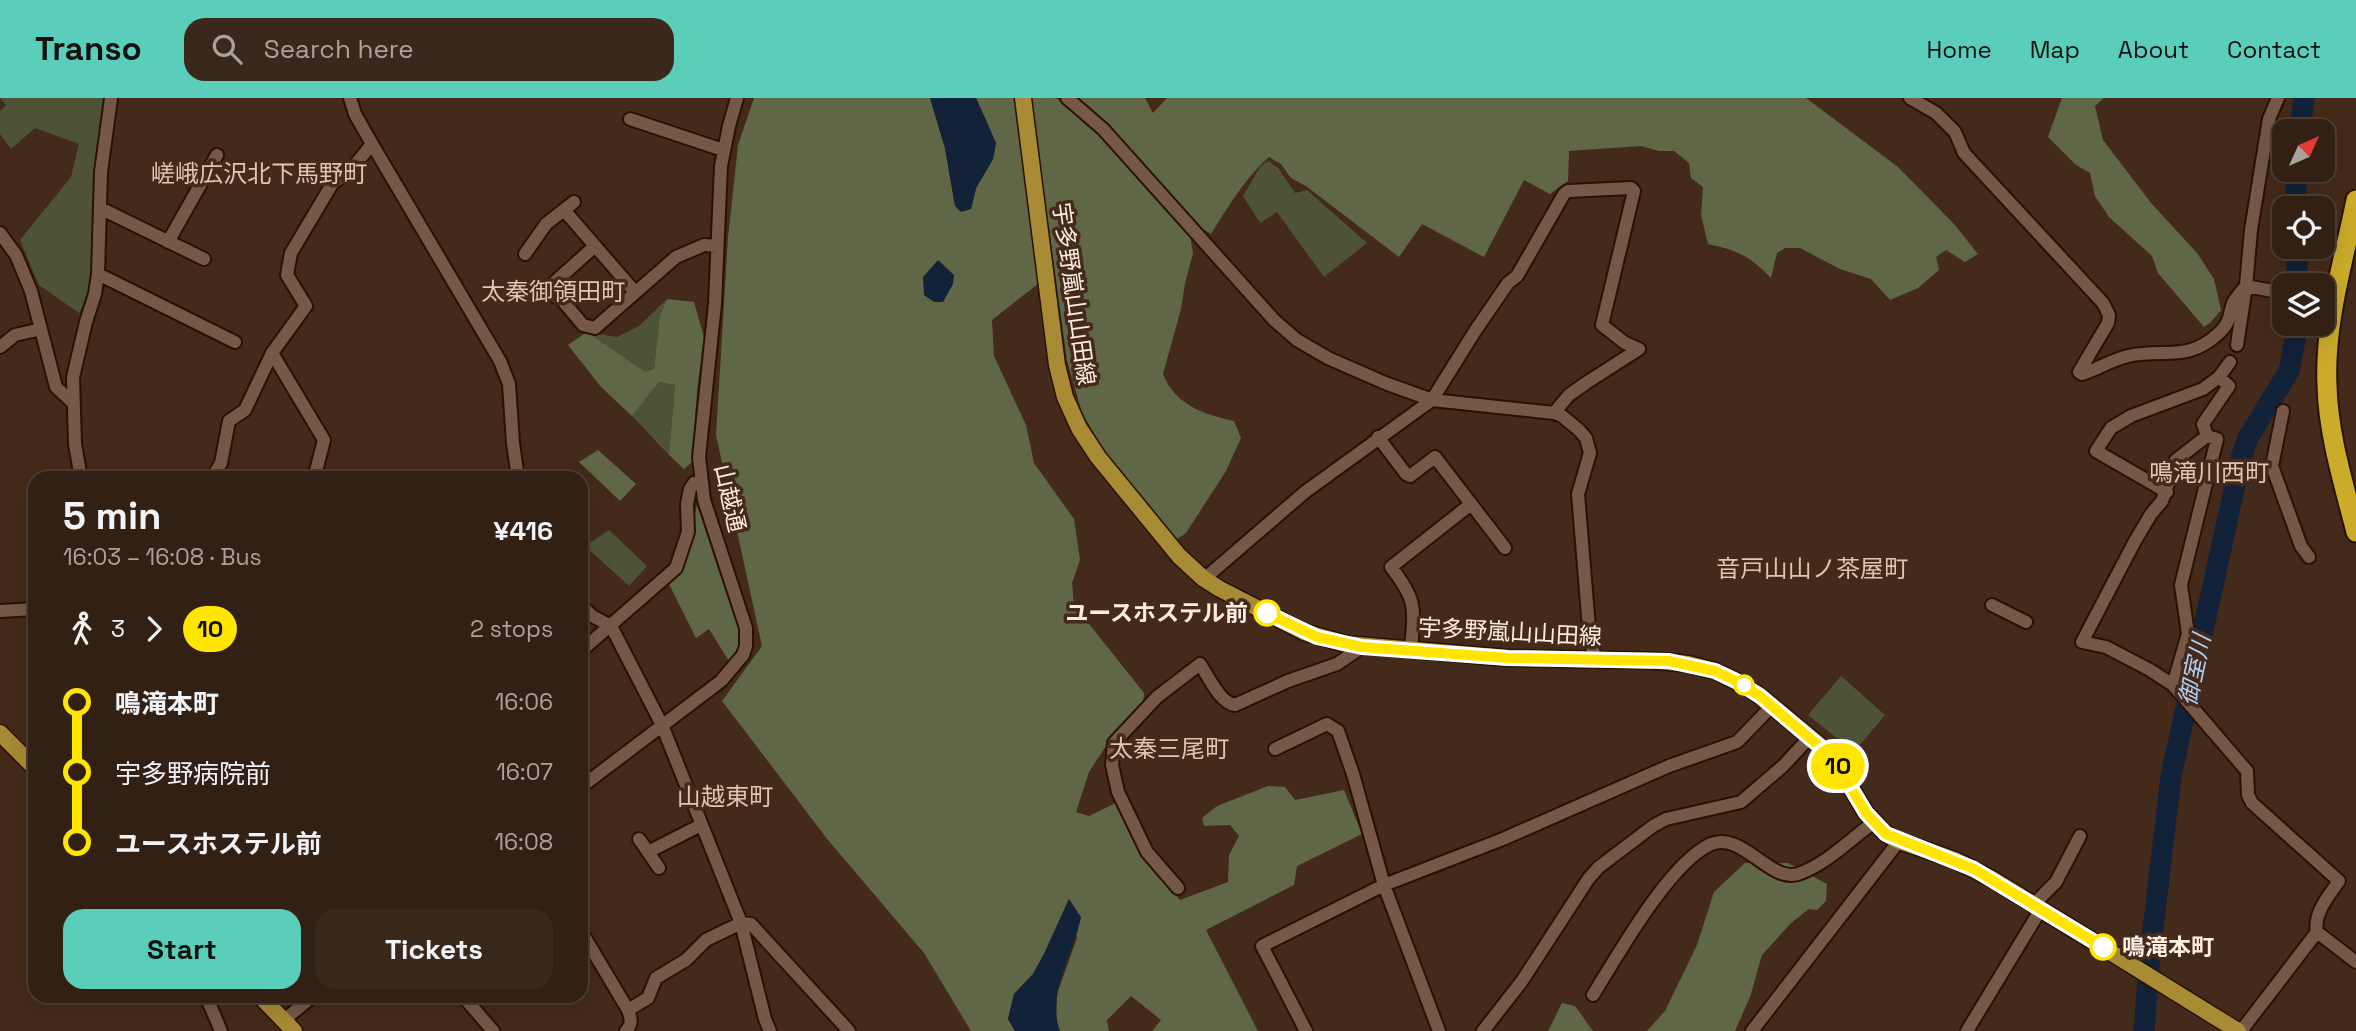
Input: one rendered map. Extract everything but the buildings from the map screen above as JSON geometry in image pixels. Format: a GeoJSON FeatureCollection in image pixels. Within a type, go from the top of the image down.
{"type":"FeatureCollection","features":[{"type":"Feature","properties":{"kind":"highway"},"geometry":{"type":"LineString","coordinates":[[2335,280],[2356,200]]}},
{"type":"Feature","properties":{"kind":"highway"},"geometry":{"type":"LineString","coordinates":[[2327,336],[2328,412],[2356,532]]}},
{"type":"Feature","properties":{"kind":"main road","name":"宇多野嵐山山田線"},"geometry":{"type":"LineString","coordinates":[[1023,98],[1057,365],[1065,397],[1079,428],[1098,457],[1174,550],[1205,579],[1304,632],[1330,641],[1362,647],[1475,656],[1669,661],[1704,667],[1736,681],[1810,737],[1839,768],[1873,822],[1886,834],[1974,869],[2239,1031]]}},
{"type":"Feature","properties":{"kind":"main road"},"geometry":{"type":"LineString","coordinates":[[0,733],[28,761]]}},
{"type":"Feature","properties":{"kind":"main road"},"geometry":{"type":"LineString","coordinates":[[267,1003],[289,1026]]}},
{"type":"Feature","properties":{"kind":"street"},"geometry":{"type":"LineString","coordinates":[[80,471],[73,403],[75,367],[98,274],[101,172],[111,98]]}},
{"type":"Feature","properties":{"kind":"street"},"geometry":{"type":"LineString","coordinates":[[350,98],[355,114],[372,144],[500,362],[509,384],[517,471]]}},
{"type":"Feature","properties":{"kind":"street","name":"山越通"},"geometry":{"type":"LineString","coordinates":[[588,782],[715,687],[738,663],[746,646],[746,628],[704,500],[700,446],[715,304],[723,150],[737,98]]}},
{"type":"Feature","properties":{"kind":"street"},"geometry":{"type":"LineString","coordinates":[[1068,98],[1103,129],[1274,320],[1297,340],[1355,370],[1432,400],[1554,413],[1579,430],[1586,438],[1590,453],[1578,494],[1590,640],[1595,660]]}},
{"type":"Feature","properties":{"kind":"street"},"geometry":{"type":"LineString","coordinates":[[1910,98],[1936,113],[1955,132],[1964,153],[2107,310],[2108,323],[2082,364],[2079,372],[2082,374],[2125,356],[2191,352],[2201,347],[2229,322],[2234,301],[2246,286]]}},
{"type":"Feature","properties":{"kind":"street"},"geometry":{"type":"LineString","coordinates":[[2237,345],[2251,230],[2269,119],[2278,98]]}},
{"type":"Feature","properties":{"kind":"street"},"geometry":{"type":"LineString","coordinates":[[630,119],[723,150]]}},
{"type":"Feature","properties":{"kind":"street"},"geometry":{"type":"LineString","coordinates":[[216,471],[221,463],[229,421],[245,410],[272,353],[306,306],[287,275],[291,253],[332,184],[354,166],[372,144]]}},
{"type":"Feature","properties":{"kind":"street"},"geometry":{"type":"LineString","coordinates":[[168,242],[217,155]]}},
{"type":"Feature","properties":{"kind":"street"},"geometry":{"type":"LineString","coordinates":[[1205,579],[1305,492],[1432,400],[1488,312],[1508,283],[1517,275],[1564,194],[1569,191],[1631,188],[1634,191],[1628,224],[1602,325],[1625,343],[1639,349],[1577,389],[1554,413]]}},
{"type":"Feature","properties":{"kind":"street"},"geometry":{"type":"LineString","coordinates":[[526,254],[546,225],[569,206],[595,246],[635,292]]}},
{"type":"Feature","properties":{"kind":"street"},"geometry":{"type":"LineString","coordinates":[[100,208],[204,259]]}},
{"type":"Feature","properties":{"kind":"street"},"geometry":{"type":"LineString","coordinates":[[0,233],[16,255],[31,291],[56,387],[73,403]]}},
{"type":"Feature","properties":{"kind":"street"},"geometry":{"type":"LineString","coordinates":[[595,246],[547,289],[562,300],[583,325],[595,328],[676,257],[704,245],[718,246]]}},
{"type":"Feature","properties":{"kind":"street"},"geometry":{"type":"LineString","coordinates":[[98,274],[235,342]]}},
{"type":"Feature","properties":{"kind":"street"},"geometry":{"type":"LineString","coordinates":[[2246,286],[2272,291]]}},
{"type":"Feature","properties":{"kind":"street"},"geometry":{"type":"LineString","coordinates":[[0,346],[15,335],[41,329]]}},
{"type":"Feature","properties":{"kind":"street"},"geometry":{"type":"LineString","coordinates":[[272,353],[324,440],[318,471]]}},
{"type":"Feature","properties":{"kind":"street"},"geometry":{"type":"LineString","coordinates":[[2167,492],[2096,452],[2111,428],[2130,416],[2203,388],[2219,377],[2230,362]]}},
{"type":"Feature","properties":{"kind":"street"},"geometry":{"type":"LineString","coordinates":[[2207,436],[2203,424],[2229,386],[2219,377]]}},
{"type":"Feature","properties":{"kind":"street"},"geometry":{"type":"LineString","coordinates":[[2283,411],[2272,466],[2301,546],[2309,557]]}},
{"type":"Feature","properties":{"kind":"street"},"geometry":{"type":"LineString","coordinates":[[2207,436],[2176,460],[2167,492],[2135,541],[2082,642],[2106,647],[2173,685],[2247,771],[2248,795],[2252,803],[2339,881],[2324,903],[2315,925],[2317,932],[2356,962]]}},
{"type":"Feature","properties":{"kind":"street"},"geometry":{"type":"LineString","coordinates":[[2173,685],[2188,634],[2181,586],[2217,439],[2207,436]]}},
{"type":"Feature","properties":{"kind":"street"},"geometry":{"type":"LineString","coordinates":[[1378,437],[1410,476],[1436,457],[1505,548]]}},
{"type":"Feature","properties":{"kind":"street"},"geometry":{"type":"LineString","coordinates":[[588,644],[676,568],[688,532],[687,504],[690,489],[694,483],[701,482]]}},
{"type":"Feature","properties":{"kind":"street"},"geometry":{"type":"LineString","coordinates":[[1411,650],[1414,607],[1410,592],[1391,567],[1471,504]]}},
{"type":"Feature","properties":{"kind":"street"},"geometry":{"type":"LineString","coordinates":[[1992,605],[2026,622]]}},
{"type":"Feature","properties":{"kind":"street"},"geometry":{"type":"LineString","coordinates":[[0,611],[28,609]]}},
{"type":"Feature","properties":{"kind":"street"},"geometry":{"type":"LineString","coordinates":[[588,612],[611,626],[662,725],[741,923],[770,1031]]}},
{"type":"Feature","properties":{"kind":"street"},"geometry":{"type":"LineString","coordinates":[[1178,888],[1147,852],[1118,792],[1112,765],[1114,743],[1157,697],[1200,664],[1223,698],[1229,705],[1235,705],[1287,681],[1337,664],[1362,647]]}},
{"type":"Feature","properties":{"kind":"street"},"geometry":{"type":"LineString","coordinates":[[1306,1031],[1262,946],[1384,885],[1503,839],[1669,766],[1737,742],[1772,706]]}},
{"type":"Feature","properties":{"kind":"street"},"geometry":{"type":"LineString","coordinates":[[1275,749],[1327,724],[1338,731],[1384,885],[1439,1031]]}},
{"type":"Feature","properties":{"kind":"street"},"geometry":{"type":"LineString","coordinates":[[1483,1031],[1522,981],[1589,878],[1599,867],[1666,819],[1741,802],[1810,737]]}},
{"type":"Feature","properties":{"kind":"street"},"geometry":{"type":"LineString","coordinates":[[1593,995],[1661,891],[1685,863],[1712,844],[1726,843],[1736,846],[1785,875],[1797,874],[1828,859],[1873,822]]}},
{"type":"Feature","properties":{"kind":"street"},"geometry":{"type":"LineString","coordinates":[[648,852],[701,825]]}},
{"type":"Feature","properties":{"kind":"street"},"geometry":{"type":"LineString","coordinates":[[1967,1031],[2038,906],[2056,882],[2080,836]]}},
{"type":"Feature","properties":{"kind":"street"},"geometry":{"type":"LineString","coordinates":[[639,839],[659,868]]}},
{"type":"Feature","properties":{"kind":"street"},"geometry":{"type":"LineString","coordinates":[[1752,1031],[1899,841]]}},
{"type":"Feature","properties":{"kind":"street"},"geometry":{"type":"LineString","coordinates":[[628,1010],[648,998],[656,978],[686,960],[706,940],[741,923],[751,924],[849,1031]]}},
{"type":"Feature","properties":{"kind":"street"},"geometry":{"type":"LineString","coordinates":[[2239,1031],[2317,932]]}},
{"type":"Feature","properties":{"kind":"street"},"geometry":{"type":"LineString","coordinates":[[588,943],[628,1010],[631,1020],[626,1031]]}},
{"type":"Feature","properties":{"kind":"street"},"geometry":{"type":"LineString","coordinates":[[209,1003],[221,1031]]}},
{"type":"Feature","properties":{"kind":"street"},"geometry":{"type":"LineString","coordinates":[[289,1026],[307,1003]]}},
{"type":"Feature","properties":{"kind":"street"},"geometry":{"type":"LineString","coordinates":[[469,1003],[493,1031]]}},
{"type":"Feature","properties":{"kind":"green space"},"geometry":{"type":"Polygon","coordinates":[[[0,98],[107,98],[92,285],[79,313],[39,285],[20,240],[71,177],[79,144],[35,128],[11,149],[0,134],[0,111],[6,105],[0,98]]]}},
{"type":"Feature","properties":{"kind":"green space"},"geometry":{"type":"Polygon","coordinates":[[[754,98],[930,98],[945,148],[955,206],[971,209],[976,188],[993,159],[996,143],[976,98],[1020,98],[1039,283],[992,320],[994,356],[1026,425],[1034,463],[1074,519],[1080,560],[1072,583],[1074,605],[1144,693],[1143,706],[1108,743],[1089,772],[1076,812],[1089,816],[1118,802],[1149,862],[1180,900],[1228,882],[1229,855],[1239,836],[1230,825],[1204,826],[1202,818],[1217,806],[1268,786],[1285,787],[1295,800],[1344,790],[1362,834],[1297,866],[1294,885],[1206,930],[1258,1031],[1152,1031],[1161,1020],[1131,996],[1107,1020],[1109,1031],[1060,1031],[1056,1021],[1057,994],[1077,938],[1069,899],[1033,974],[1014,994],[1008,1019],[1015,1031],[971,1031],[924,953],[828,840],[722,701],[762,646],[716,435],[728,238],[738,145],[754,98]]]}},
{"type":"Feature","properties":{"kind":"green space"},"geometry":{"type":"Polygon","coordinates":[[[1031,98],[1055,98],[1064,102],[1100,133],[1190,235],[1193,254],[1163,374],[1175,394],[1192,407],[1234,421],[1241,438],[1226,471],[1186,533],[1177,539],[1172,538],[1106,454],[1082,413],[1067,360],[1031,98]]]}},
{"type":"Feature","properties":{"kind":"green space"},"geometry":{"type":"Polygon","coordinates":[[[1077,98],[1145,98],[1153,113],[1167,98],[1806,98],[1898,167],[1954,224],[1978,254],[1965,262],[1946,250],[1936,257],[1939,270],[1918,288],[1890,300],[1871,279],[1840,269],[1800,248],[1785,248],[1777,253],[1771,278],[1743,255],[1708,244],[1701,215],[1703,187],[1691,178],[1689,163],[1674,151],[1659,151],[1641,146],[1569,151],[1568,181],[1550,194],[1524,180],[1484,257],[1422,224],[1399,257],[1306,186],[1291,178],[1281,164],[1269,157],[1245,183],[1211,234],[1201,228],[1106,125],[1077,98]]]}},
{"type":"Feature","properties":{"kind":"green space"},"geometry":{"type":"Polygon","coordinates":[[[2062,98],[2104,98],[2095,106],[2103,140],[2151,203],[2197,253],[2214,279],[2221,310],[2204,327],[2158,273],[2152,256],[2109,217],[2095,196],[2090,173],[2076,165],[2048,137],[2062,98]]]}},
{"type":"Feature","properties":{"kind":"green space"},"geometry":{"type":"Polygon","coordinates":[[[1268,161],[1278,168],[1295,193],[1307,190],[1367,243],[1324,277],[1277,212],[1260,223],[1243,196],[1260,167],[1268,161]]]}},
{"type":"Feature","properties":{"kind":"green space"},"geometry":{"type":"Polygon","coordinates":[[[667,299],[660,315],[654,369],[645,373],[587,332],[617,337],[639,326],[667,299]]]}},
{"type":"Feature","properties":{"kind":"green space"},"geometry":{"type":"Polygon","coordinates":[[[667,299],[694,302],[704,337],[692,462],[684,469],[669,455],[675,385],[659,382],[632,416],[601,387],[568,345],[587,332],[645,372],[654,369],[660,315],[667,299]]]}},
{"type":"Feature","properties":{"kind":"green space"},"geometry":{"type":"Polygon","coordinates":[[[659,382],[675,385],[669,455],[632,416],[659,382]]]}},
{"type":"Feature","properties":{"kind":"green space"},"geometry":{"type":"Polygon","coordinates":[[[598,450],[636,484],[620,501],[579,462],[598,450]]]}},
{"type":"Feature","properties":{"kind":"green space"},"geometry":{"type":"Polygon","coordinates":[[[697,505],[738,628],[741,643],[729,661],[709,629],[696,638],[669,584],[681,571],[697,505]]]}},
{"type":"Feature","properties":{"kind":"green space"},"geometry":{"type":"Polygon","coordinates":[[[609,530],[647,566],[629,586],[588,549],[588,544],[609,530]]]}},
{"type":"Feature","properties":{"kind":"green space"},"geometry":{"type":"Polygon","coordinates":[[[1841,676],[1885,715],[1854,752],[1808,715],[1841,676]]]}},
{"type":"Feature","properties":{"kind":"green space"},"geometry":{"type":"Polygon","coordinates":[[[1745,863],[1788,863],[1827,884],[1826,901],[1817,910],[1809,909],[1791,923],[1762,955],[1750,997],[1735,1031],[1647,1031],[1665,1011],[1697,945],[1714,892],[1745,863]]]}},
{"type":"Feature","properties":{"kind":"green space"},"geometry":{"type":"Polygon","coordinates":[[[1562,1003],[1575,1006],[1593,1031],[1548,1031],[1562,1003]]]}},
{"type":"Feature","properties":{"kind":"water"},"geometry":{"type":"Polygon","coordinates":[[[930,98],[976,98],[996,143],[993,159],[976,188],[971,209],[961,212],[955,206],[945,148],[930,98]]]}},
{"type":"Feature","properties":{"kind":"water"},"geometry":{"type":"Polygon","coordinates":[[[938,260],[954,275],[953,284],[943,302],[934,302],[924,295],[923,277],[938,260]]]}},
{"type":"Feature","properties":{"kind":"water"},"geometry":{"type":"Polygon","coordinates":[[[1069,899],[1081,917],[1056,1003],[1060,1031],[1015,1031],[1008,1019],[1014,994],[1033,974],[1069,899]]]}},
{"type":"Feature","properties":{"kind":"waterway","name":"御室川"},"geometry":{"type":"LineString","coordinates":[[2301,119],[2304,98]]}},
{"type":"Feature","properties":{"kind":"waterway","name":"御室川"},"geometry":{"type":"LineString","coordinates":[[2296,182],[2296,196]]}},
{"type":"Feature","properties":{"kind":"waterway","name":"御室川"},"geometry":{"type":"LineString","coordinates":[[2297,259],[2297,273]]}},
{"type":"Feature","properties":{"kind":"waterway","name":"御室川"},"geometry":{"type":"LineString","coordinates":[[2144,1031],[2171,776],[2241,458],[2248,438],[2289,371],[2296,336]]}},
{"type":"Feature","properties":{"kind":"bus line","name":"10"},"geometry":{"type":"LineString","coordinates":[[1267,613],[1317,637],[1362,647],[1508,658],[1669,661],[1715,671],[1748,687],[1824,750],[1839,768],[1866,813],[1886,834],[1974,869],[2103,947]]}},
{"type":"Feature","properties":{"kind":"place","name":"ユースホステル前"},"geometry":{"type":"Point","coordinates":[1267,613]}},
{"type":"Feature","properties":{"kind":"place","name":"鳴滝本町"},"geometry":{"type":"Point","coordinates":[2103,947]}},
{"type":"Feature","properties":{"kind":"district","name":"嵯峨広沢北下馬野町"},"geometry":{"type":"Point","coordinates":[259,174]}},
{"type":"Feature","properties":{"kind":"district","name":"太秦御領田町"},"geometry":{"type":"Point","coordinates":[553,292]}},
{"type":"Feature","properties":{"kind":"district","name":"鳴滝川西町"},"geometry":{"type":"Point","coordinates":[2209,473]}},
{"type":"Feature","properties":{"kind":"district","name":"音戸山山ノ茶屋町"},"geometry":{"type":"Point","coordinates":[1812,569]}},
{"type":"Feature","properties":{"kind":"district","name":"太秦三尾町"},"geometry":{"type":"Point","coordinates":[1169,749]}},
{"type":"Feature","properties":{"kind":"district","name":"山越東町"},"geometry":{"type":"Point","coordinates":[725,797]}}]}
